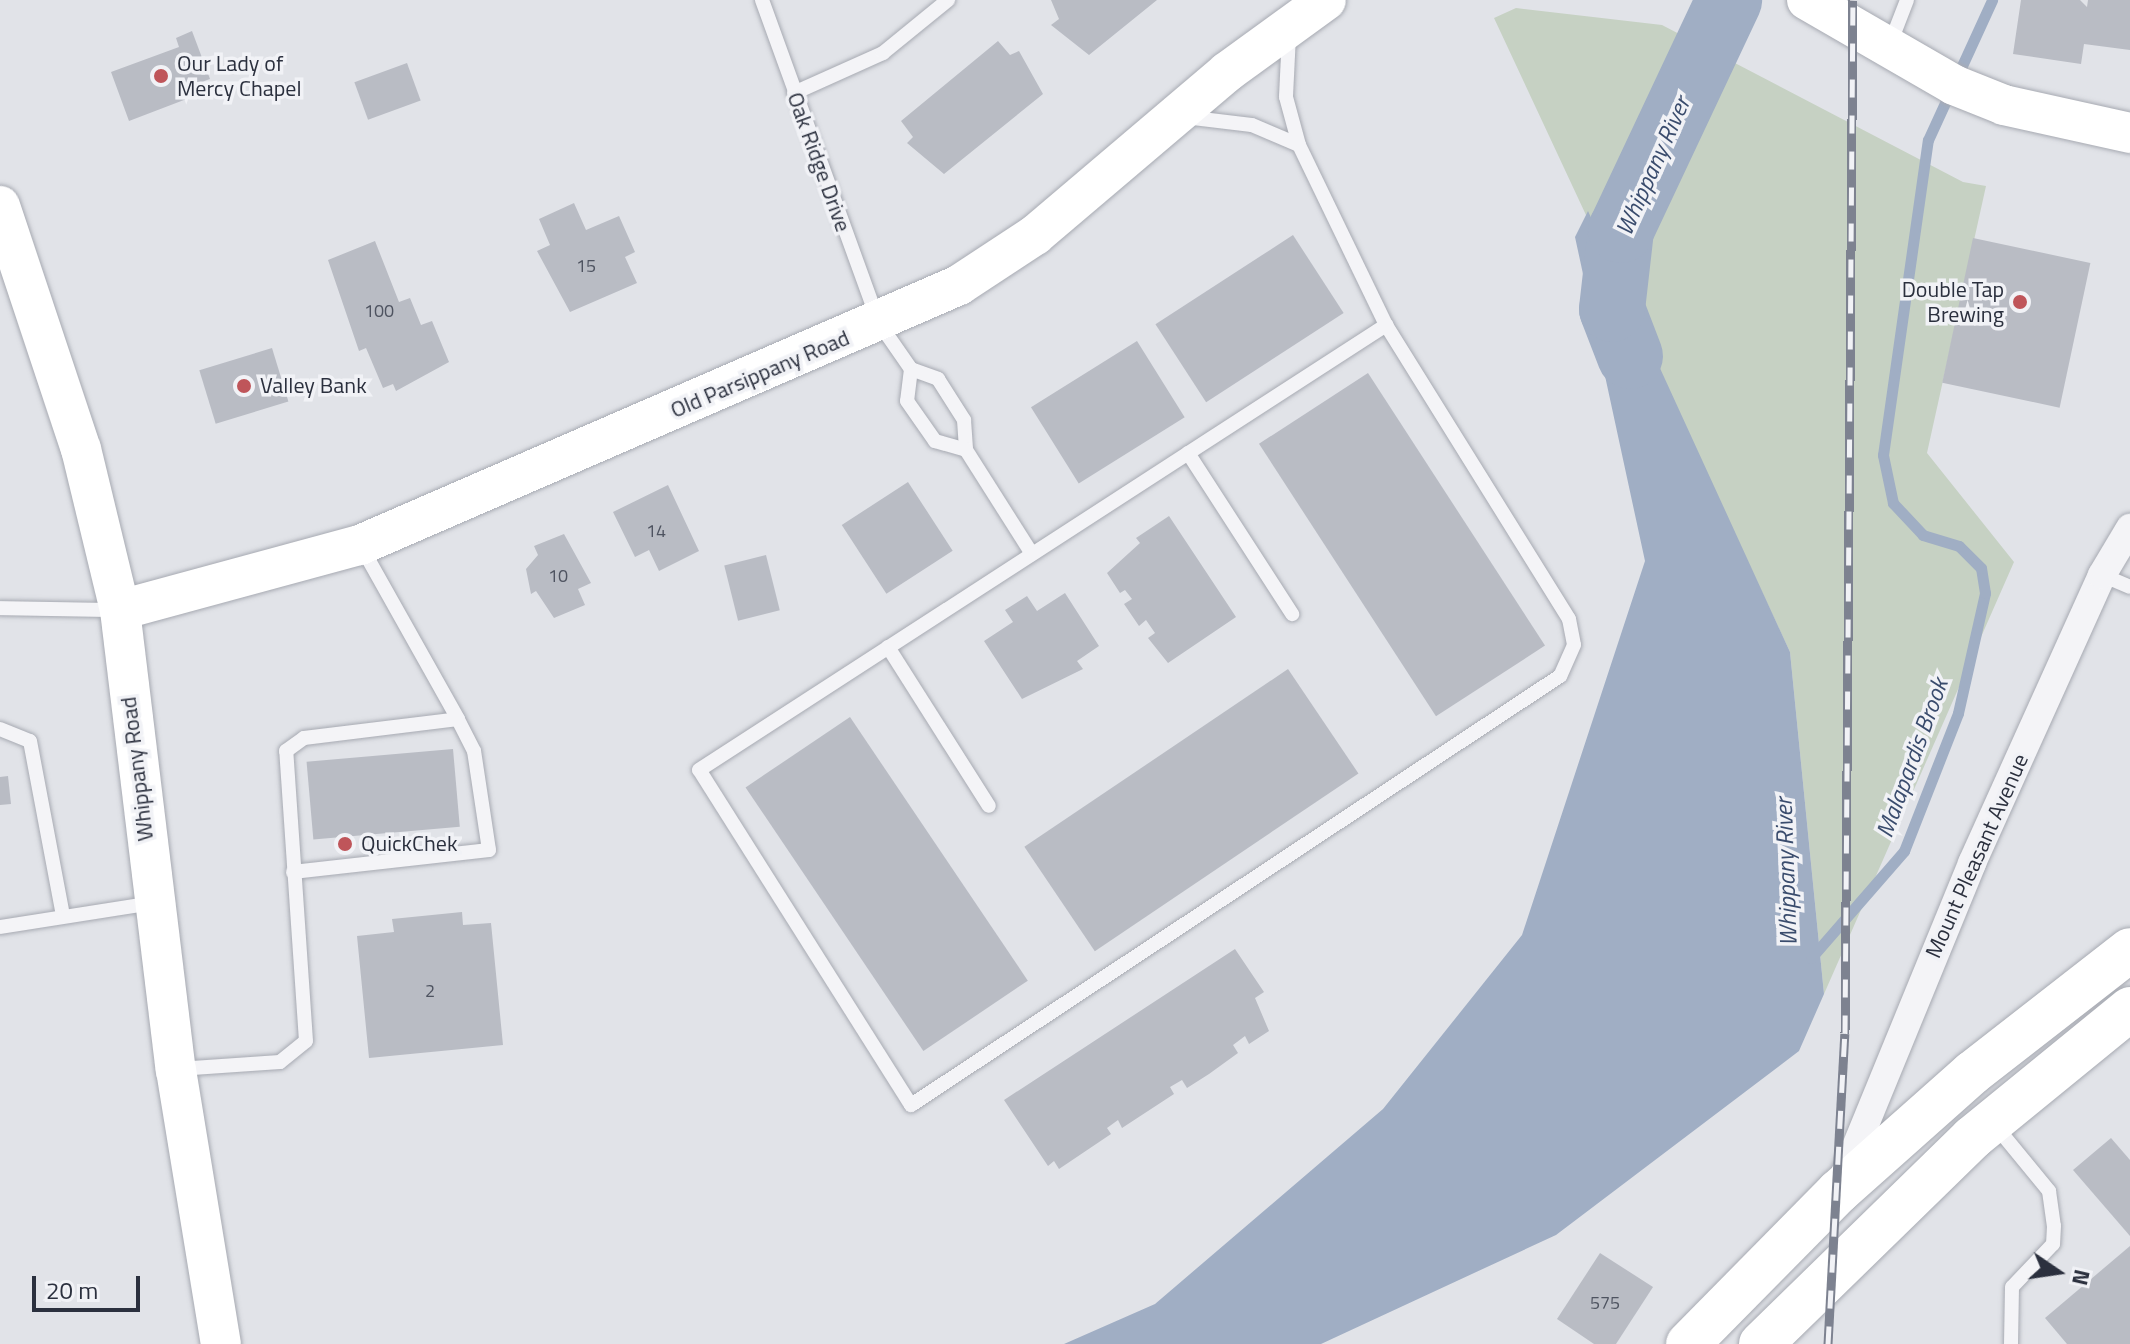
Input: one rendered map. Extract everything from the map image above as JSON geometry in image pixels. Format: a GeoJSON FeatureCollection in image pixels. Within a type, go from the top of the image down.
{"type":"FeatureCollection","features":[{"type":"Feature","properties":{"kind":"main road","name":"Old Parsippany Road"},"geometry":{"type":"LineString","coordinates":[[120,610],[360,545],[879,323],[964,282],[1035,235],[1176,116],[1326,0]]}},
{"type":"Feature","properties":{"kind":"main road"},"geometry":{"type":"LineString","coordinates":[[1807,0],[1895,54],[2004,105],[2130,133]]}},
{"type":"Feature","properties":{"kind":"main road"},"geometry":{"type":"LineString","coordinates":[[0,287],[1,209]]}},
{"type":"Feature","properties":{"kind":"main road","name":"Whippany Road"},"geometry":{"type":"LineString","coordinates":[[1,209],[81,449],[120,610],[176,1070],[221,1344]]}},
{"type":"Feature","properties":{"kind":"main road"},"geometry":{"type":"LineString","coordinates":[[1688,1344],[1838,1192],[1972,1073],[2130,950]]}},
{"type":"Feature","properties":{"kind":"main road"},"geometry":{"type":"LineString","coordinates":[[1761,1344],[1991,1121],[2130,1009]]}},
{"type":"Feature","properties":{"kind":"street","name":"Mount Pleasant Avenue"},"geometry":{"type":"LineString","coordinates":[[1838,1192],[1972,863],[2102,575],[2130,528]]}},
{"type":"Feature","properties":{"kind":"lane","name":"Oak Ridge Drive"},"geometry":{"type":"LineString","coordinates":[[762,0],[879,323],[911,369]]}},
{"type":"Feature","properties":{"kind":"lane"},"geometry":{"type":"LineString","coordinates":[[794,93],[883,53],[948,0]]}},
{"type":"Feature","properties":{"kind":"lane"},"geometry":{"type":"LineString","coordinates":[[1895,54],[1907,0]]}},
{"type":"Feature","properties":{"kind":"lane"},"geometry":{"type":"LineString","coordinates":[[1289,27],[1286,97],[1299,145],[1386,325],[1569,619],[1574,645],[1560,676],[911,1105],[699,770],[1386,325]]}},
{"type":"Feature","properties":{"kind":"lane"},"geometry":{"type":"LineString","coordinates":[[1176,116],[1252,125],[1299,145]]}},
{"type":"Feature","properties":{"kind":"lane"},"geometry":{"type":"LineString","coordinates":[[966,450],[935,441],[907,401],[911,369],[938,379],[964,420],[966,450],[1032,554]]}},
{"type":"Feature","properties":{"kind":"lane"},"geometry":{"type":"LineString","coordinates":[[1188,453],[1292,614]]}},
{"type":"Feature","properties":{"kind":"lane"},"geometry":{"type":"LineString","coordinates":[[293,872],[489,850],[474,751],[360,545]]}},
{"type":"Feature","properties":{"kind":"lane"},"geometry":{"type":"LineString","coordinates":[[2102,575],[2130,587]]}},
{"type":"Feature","properties":{"kind":"lane"},"geometry":{"type":"LineString","coordinates":[[0,608],[120,610]]}},
{"type":"Feature","properties":{"kind":"lane"},"geometry":{"type":"LineString","coordinates":[[888,647],[989,806]]}},
{"type":"Feature","properties":{"kind":"lane"},"geometry":{"type":"LineString","coordinates":[[176,1070],[280,1062],[301,1051],[307,1032],[283,765],[295,742],[458,719]]}},
{"type":"Feature","properties":{"kind":"lane"},"geometry":{"type":"LineString","coordinates":[[0,729],[30,741],[63,916]]}},
{"type":"Feature","properties":{"kind":"lane"},"geometry":{"type":"LineString","coordinates":[[0,927],[154,903]]}},
{"type":"Feature","properties":{"kind":"lane"},"geometry":{"type":"LineString","coordinates":[[1991,1121],[2049,1191],[2054,1226],[2053,1244],[2012,1287],[2011,1344]]}},
{"type":"Feature","properties":{"kind":"green space"},"geometry":{"type":"Polygon","coordinates":[[[1516,8],[1662,25],[1963,182],[1986,186],[1927,453],[2014,562],[1824,994],[1790,652],[1494,18],[1516,8]]]}},
{"type":"Feature","properties":{"kind":"water"},"geometry":{"type":"Polygon","coordinates":[[[1588,211],[1790,652],[1824,994],[1799,1051],[1556,1235],[1321,1344],[1064,1344],[1155,1304],[1383,1109],[1522,935],[1645,561],[1575,237],[1588,211]]]}},
{"type":"Feature","properties":{"kind":"building"},"geometry":{"type":"Polygon","coordinates":[[[1051,0],[1157,0],[1089,55],[1051,25],[1059,19],[1051,0]]]}},
{"type":"Feature","properties":{"kind":"building"},"geometry":{"type":"Polygon","coordinates":[[[2021,0],[2080,0],[2087,7],[2088,0],[2130,0],[2130,50],[2084,44],[2081,64],[2013,54],[2021,0]]]}},
{"type":"Feature","properties":{"kind":"building","name":"Our Lady of Mercy Chapel"},"geometry":{"type":"Polygon","coordinates":[[[192,31],[210,79],[193,85],[197,95],[129,121],[111,72],[179,47],[176,38],[192,31]]]}},
{"type":"Feature","properties":{"kind":"building"},"geometry":{"type":"Polygon","coordinates":[[[998,41],[1010,55],[1019,51],[1043,94],[944,174],[907,143],[913,137],[901,121],[998,41]]]}},
{"type":"Feature","properties":{"kind":"building"},"geometry":{"type":"Polygon","coordinates":[[[407,63],[421,101],[368,120],[354,82],[407,63]]]}},
{"type":"Feature","properties":{"kind":"building"},"geometry":{"type":"Polygon","coordinates":[[[574,203],[586,230],[619,216],[635,252],[625,257],[637,283],[570,312],[537,251],[550,245],[539,219],[574,203]]]}},
{"type":"Feature","properties":{"kind":"building"},"geometry":{"type":"Polygon","coordinates":[[[1293,235],[1344,313],[1206,402],[1155,324],[1293,235]]]}},
{"type":"Feature","properties":{"kind":"building","name":"Double Tap Brewing"},"geometry":{"type":"Polygon","coordinates":[[[1973,238],[2090,263],[2060,408],[1942,383],[1973,238]]]}},
{"type":"Feature","properties":{"kind":"building"},"geometry":{"type":"Polygon","coordinates":[[[375,241],[399,302],[410,298],[421,325],[432,321],[449,362],[396,391],[393,384],[383,388],[366,348],[359,351],[328,260],[375,241]]]}},
{"type":"Feature","properties":{"kind":"building"},"geometry":{"type":"Polygon","coordinates":[[[1137,341],[1185,417],[1079,484],[1031,407],[1137,341]]]}},
{"type":"Feature","properties":{"kind":"building","name":"Valley Bank"},"geometry":{"type":"Polygon","coordinates":[[[272,348],[288,402],[216,424],[199,370],[272,348]]]}},
{"type":"Feature","properties":{"kind":"building"},"geometry":{"type":"Polygon","coordinates":[[[1368,373],[1545,646],[1436,716],[1259,444],[1368,373]]]}},
{"type":"Feature","properties":{"kind":"building"},"geometry":{"type":"Polygon","coordinates":[[[908,482],[953,551],[886,594],[842,525],[908,482]]]}},
{"type":"Feature","properties":{"kind":"building"},"geometry":{"type":"Polygon","coordinates":[[[668,485],[699,551],[659,571],[649,550],[635,557],[613,512],[668,485]]]}},
{"type":"Feature","properties":{"kind":"building"},"geometry":{"type":"Polygon","coordinates":[[[1169,516],[1236,617],[1168,663],[1148,638],[1155,633],[1146,620],[1139,626],[1124,604],[1132,599],[1125,590],[1120,593],[1107,573],[1140,543],[1136,538],[1169,516]]]}},
{"type":"Feature","properties":{"kind":"building"},"geometry":{"type":"Polygon","coordinates":[[[564,534],[591,583],[578,589],[585,605],[554,618],[536,591],[531,594],[526,569],[538,555],[534,546],[564,534]]]}},
{"type":"Feature","properties":{"kind":"building"},"geometry":{"type":"Polygon","coordinates":[[[766,555],[780,610],[738,621],[724,565],[766,555]]]}},
{"type":"Feature","properties":{"kind":"building"},"geometry":{"type":"Polygon","coordinates":[[[1065,593],[1099,646],[1077,661],[1083,669],[1022,699],[984,641],[1013,622],[1005,610],[1027,596],[1037,611],[1065,593]]]}},
{"type":"Feature","properties":{"kind":"building"},"geometry":{"type":"Polygon","coordinates":[[[1288,669],[1358,773],[1095,951],[1024,847],[1288,669]]]}},
{"type":"Feature","properties":{"kind":"building"},"geometry":{"type":"Polygon","coordinates":[[[850,717],[1028,981],[923,1051],[746,787],[850,717]]]}},
{"type":"Feature","properties":{"kind":"building"},"geometry":{"type":"Polygon","coordinates":[[[453,749],[460,827],[313,840],[307,762],[453,749]]]}},
{"type":"Feature","properties":{"kind":"building"},"geometry":{"type":"Polygon","coordinates":[[[8,776],[11,804],[0,805],[0,777],[8,776]]]}},
{"type":"Feature","properties":{"kind":"building"},"geometry":{"type":"Polygon","coordinates":[[[462,912],[463,925],[491,923],[503,1045],[369,1058],[357,936],[394,932],[392,919],[462,912]]]}},
{"type":"Feature","properties":{"kind":"building"},"geometry":{"type":"Polygon","coordinates":[[[1235,949],[1264,992],[1255,998],[1269,1031],[1249,1044],[1245,1036],[1233,1045],[1238,1053],[1209,1074],[1187,1088],[1182,1080],[1170,1087],[1174,1094],[1122,1128],[1118,1120],[1107,1128],[1111,1134],[1059,1169],[1054,1161],[1048,1166],[1004,1100],[1235,949]]]}},
{"type":"Feature","properties":{"kind":"building"},"geometry":{"type":"Polygon","coordinates":[[[2111,1138],[2130,1160],[2130,1236],[2073,1170],[2111,1138]]]}},
{"type":"Feature","properties":{"kind":"building"},"geometry":{"type":"Polygon","coordinates":[[[2130,1246],[2130,1344],[2067,1344],[2045,1318],[2130,1246]]]}},
{"type":"Feature","properties":{"kind":"building"},"geometry":{"type":"Polygon","coordinates":[[[1600,1253],[1653,1287],[1616,1344],[1594,1344],[1557,1319],[1600,1253]]]}},
{"type":"Feature","properties":{"kind":"waterway","name":"Whippany River"},"geometry":{"type":"LineString","coordinates":[[1630,356],[1612,309],[1621,230],[1729,0]]}},
{"type":"Feature","properties":{"kind":"waterway","name":"Malapardis Brook"},"geometry":{"type":"LineString","coordinates":[[1811,958],[1904,851],[1958,713],[1985,593],[1981,568],[1959,546],[1923,535],[1893,503],[1883,455],[1928,140],[1992,0]]}},
{"type":"Feature","properties":{"kind":"railway"},"geometry":{"type":"LineString","coordinates":[[1828,1344],[1845,1033],[1853,0]]}},
{"type":"Feature","properties":{"kind":"place","name":"Our Lady of Mercy Chapel"},"geometry":{"type":"Point","coordinates":[161,76]}},
{"type":"Feature","properties":{"kind":"place","name":"Double Tap Brewing"},"geometry":{"type":"Point","coordinates":[2020,302]}},
{"type":"Feature","properties":{"kind":"place","name":"Valley Bank"},"geometry":{"type":"Point","coordinates":[244,386]}},
{"type":"Feature","properties":{"kind":"place","name":"QuickChek"},"geometry":{"type":"Point","coordinates":[345,844]}}]}
